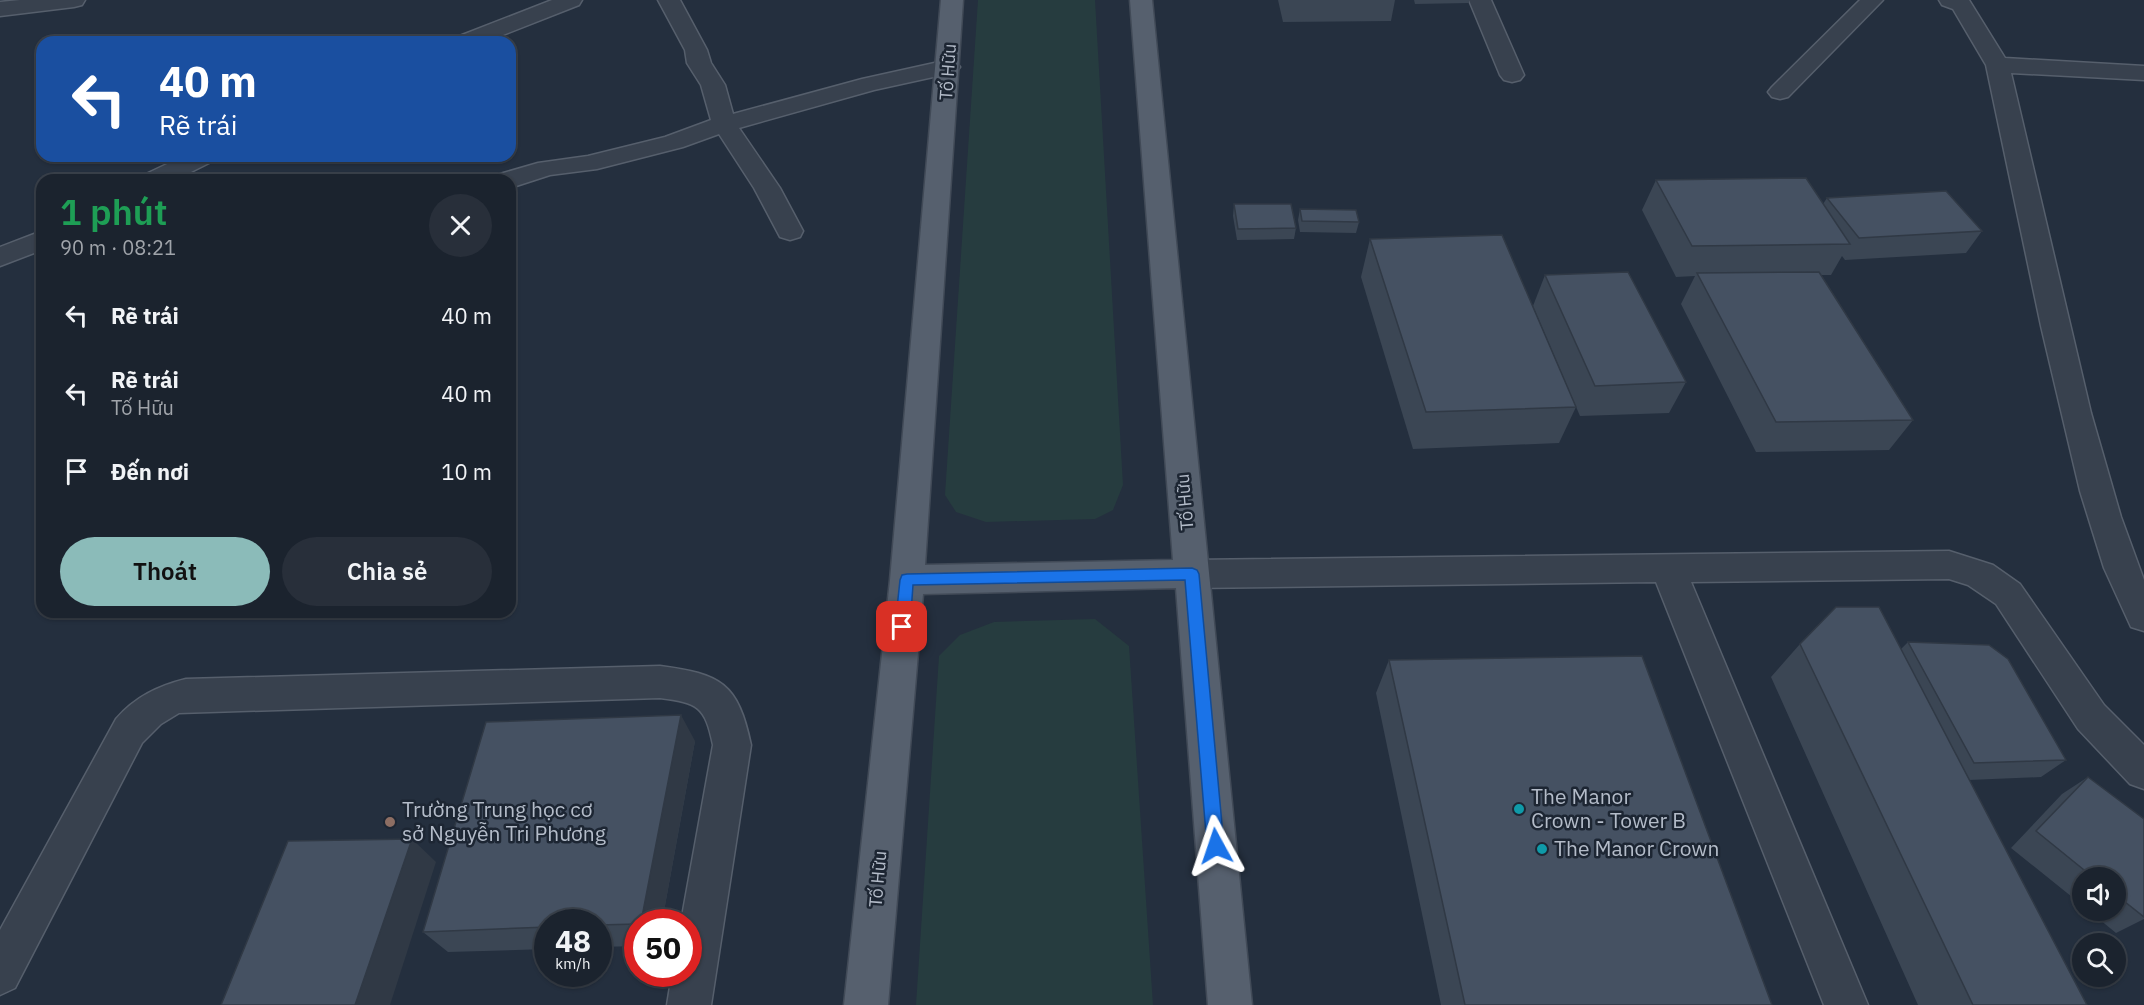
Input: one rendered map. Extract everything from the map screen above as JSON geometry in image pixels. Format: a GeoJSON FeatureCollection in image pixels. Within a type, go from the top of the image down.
{"type":"FeatureCollection","features":[{"type":"Feature","properties":{"kind":"main road","name":"Tố Hữu"},"geometry":{"type":"LineString","coordinates":[[866,1005],[907,580],[952,0]]}},
{"type":"Feature","properties":{"kind":"main road","name":"Tố Hữu"},"geometry":{"type":"LineString","coordinates":[[1141,0],[1230,1005]]}},
{"type":"Feature","properties":{"kind":"main road"},"geometry":{"type":"LineString","coordinates":[[907,580],[1192,574]]}},
{"type":"Feature","properties":{"kind":"street"},"geometry":{"type":"LineString","coordinates":[[0,27],[16,5],[74,0]]}},
{"type":"Feature","properties":{"kind":"street"},"geometry":{"type":"LineString","coordinates":[[480,36],[571,0]]}},
{"type":"Feature","properties":{"kind":"street"},"geometry":{"type":"LineString","coordinates":[[669,0],[696,50],[699,63],[713,85],[724,124],[767,188],[790,231]]}},
{"type":"Feature","properties":{"kind":"street"},"geometry":{"type":"LineString","coordinates":[[1480,0],[1512,75]]}},
{"type":"Feature","properties":{"kind":"street"},"geometry":{"type":"LineString","coordinates":[[1780,92],[1872,0]]}},
{"type":"Feature","properties":{"kind":"street"},"geometry":{"type":"LineString","coordinates":[[1950,0],[1961,5],[1998,65],[2051,312],[2085,445],[2107,525],[2132,594],[2144,616]]}},
{"type":"Feature","properties":{"kind":"street"},"geometry":{"type":"LineString","coordinates":[[1998,65],[2144,73]]}},
{"type":"Feature","properties":{"kind":"street"},"geometry":{"type":"LineString","coordinates":[[516,178],[547,168],[588,164],[631,153],[724,124],[870,84],[948,67]]}},
{"type":"Feature","properties":{"kind":"street"},"geometry":{"type":"LineString","coordinates":[[167,174],[192,162]]}},
{"type":"Feature","properties":{"kind":"street"},"geometry":{"type":"LineString","coordinates":[[0,257],[36,242]]}},
{"type":"Feature","properties":{"kind":"street"},"geometry":{"type":"LineString","coordinates":[[1192,574],[1949,565],[1972,570],[1992,580],[2008,594],[2091,717],[2144,771]]}},
{"type":"Feature","properties":{"kind":"street"},"geometry":{"type":"LineString","coordinates":[[1668,569],[1846,1005]]}},
{"type":"Feature","properties":{"kind":"street"},"geometry":{"type":"LineString","coordinates":[[0,974],[129,731],[143,715],[168,699],[198,695],[660,682],[687,685],[710,693],[727,716],[732,746],[689,1005]]}},
{"type":"Feature","properties":{"kind":"green space"},"geometry":{"type":"Polygon","coordinates":[[[978,0],[1095,0],[1123,485],[1113,510],[1095,519],[986,522],[956,512],[945,495],[978,0]]]}},
{"type":"Feature","properties":{"kind":"green space"},"geometry":{"type":"Polygon","coordinates":[[[1095,619],[1129,646],[1153,1005],[916,1005],[939,656],[960,635],[994,622],[1095,619]]]}},
{"type":"Feature","properties":{"kind":"building"},"geometry":{"type":"Polygon","coordinates":[[[1806,178],[1850,244],[1692,246],[1656,180],[1806,178]]]}},
{"type":"Feature","properties":{"kind":"building"},"geometry":{"type":"Polygon","coordinates":[[[1946,191],[1982,231],[1859,238],[1827,198],[1946,191]]]}},
{"type":"Feature","properties":{"kind":"building"},"geometry":{"type":"Polygon","coordinates":[[[1234,204],[1291,204],[1296,228],[1238,229],[1234,204]]]}},
{"type":"Feature","properties":{"kind":"building"},"geometry":{"type":"Polygon","coordinates":[[[1300,209],[1356,210],[1359,222],[1302,221],[1300,209]]]}},
{"type":"Feature","properties":{"kind":"building"},"geometry":{"type":"Polygon","coordinates":[[[1502,235],[1576,407],[1426,412],[1370,239],[1502,235]]]}},
{"type":"Feature","properties":{"kind":"building"},"geometry":{"type":"Polygon","coordinates":[[[1628,272],[1686,382],[1595,386],[1545,275],[1628,272]]]}},
{"type":"Feature","properties":{"kind":"building"},"geometry":{"type":"Polygon","coordinates":[[[1819,272],[1913,420],[1776,422],[1697,273],[1819,272]]]}},
{"type":"Feature","properties":{"kind":"building"},"geometry":{"type":"Polygon","coordinates":[[[1836,607],[1879,607],[2072,976],[2072,987],[2078,987],[2087,1005],[1973,1005],[1800,644],[1836,607]]]}},
{"type":"Feature","properties":{"kind":"building"},"geometry":{"type":"Polygon","coordinates":[[[1908,642],[1989,645],[2008,659],[2066,760],[1974,763],[1908,642]]]}},
{"type":"Feature","properties":{"kind":"building","name":"The Manor Crown"},"geometry":{"type":"Polygon","coordinates":[[[1642,656],[1772,1005],[1465,1005],[1389,660],[1642,656]]]}},
{"type":"Feature","properties":{"kind":"building"},"geometry":{"type":"Polygon","coordinates":[[[681,715],[644,909],[624,909],[624,924],[612,925],[612,909],[534,909],[534,928],[423,932],[486,722],[681,715]]]}},
{"type":"Feature","properties":{"kind":"building"},"geometry":{"type":"Polygon","coordinates":[[[2088,777],[2144,819],[2144,917],[2126,903],[2126,867],[2080,867],[2036,831],[2088,777]]]}},
{"type":"Feature","properties":{"kind":"building"},"geometry":{"type":"Polygon","coordinates":[[[412,839],[355,1005],[221,1005],[288,841],[412,839]]]}},
{"type":"Feature","properties":{"kind":"place","name":"The Manor Crown - Tower B"},"geometry":{"type":"Point","coordinates":[1519,809]}},
{"type":"Feature","properties":{"kind":"place","name":"Trường Trung học cơ sở Nguyễn Tri Phương"},"geometry":{"type":"Point","coordinates":[390,822]}},
{"type":"Feature","properties":{"kind":"place","name":"The Manor Crown"},"geometry":{"type":"Point","coordinates":[1542,849]}},
{"type":"Feature","properties":{"kind":"route"},"geometry":{"type":"LineString","coordinates":[[902,627],[907,580],[1192,574],[1216,846]]}}]}
